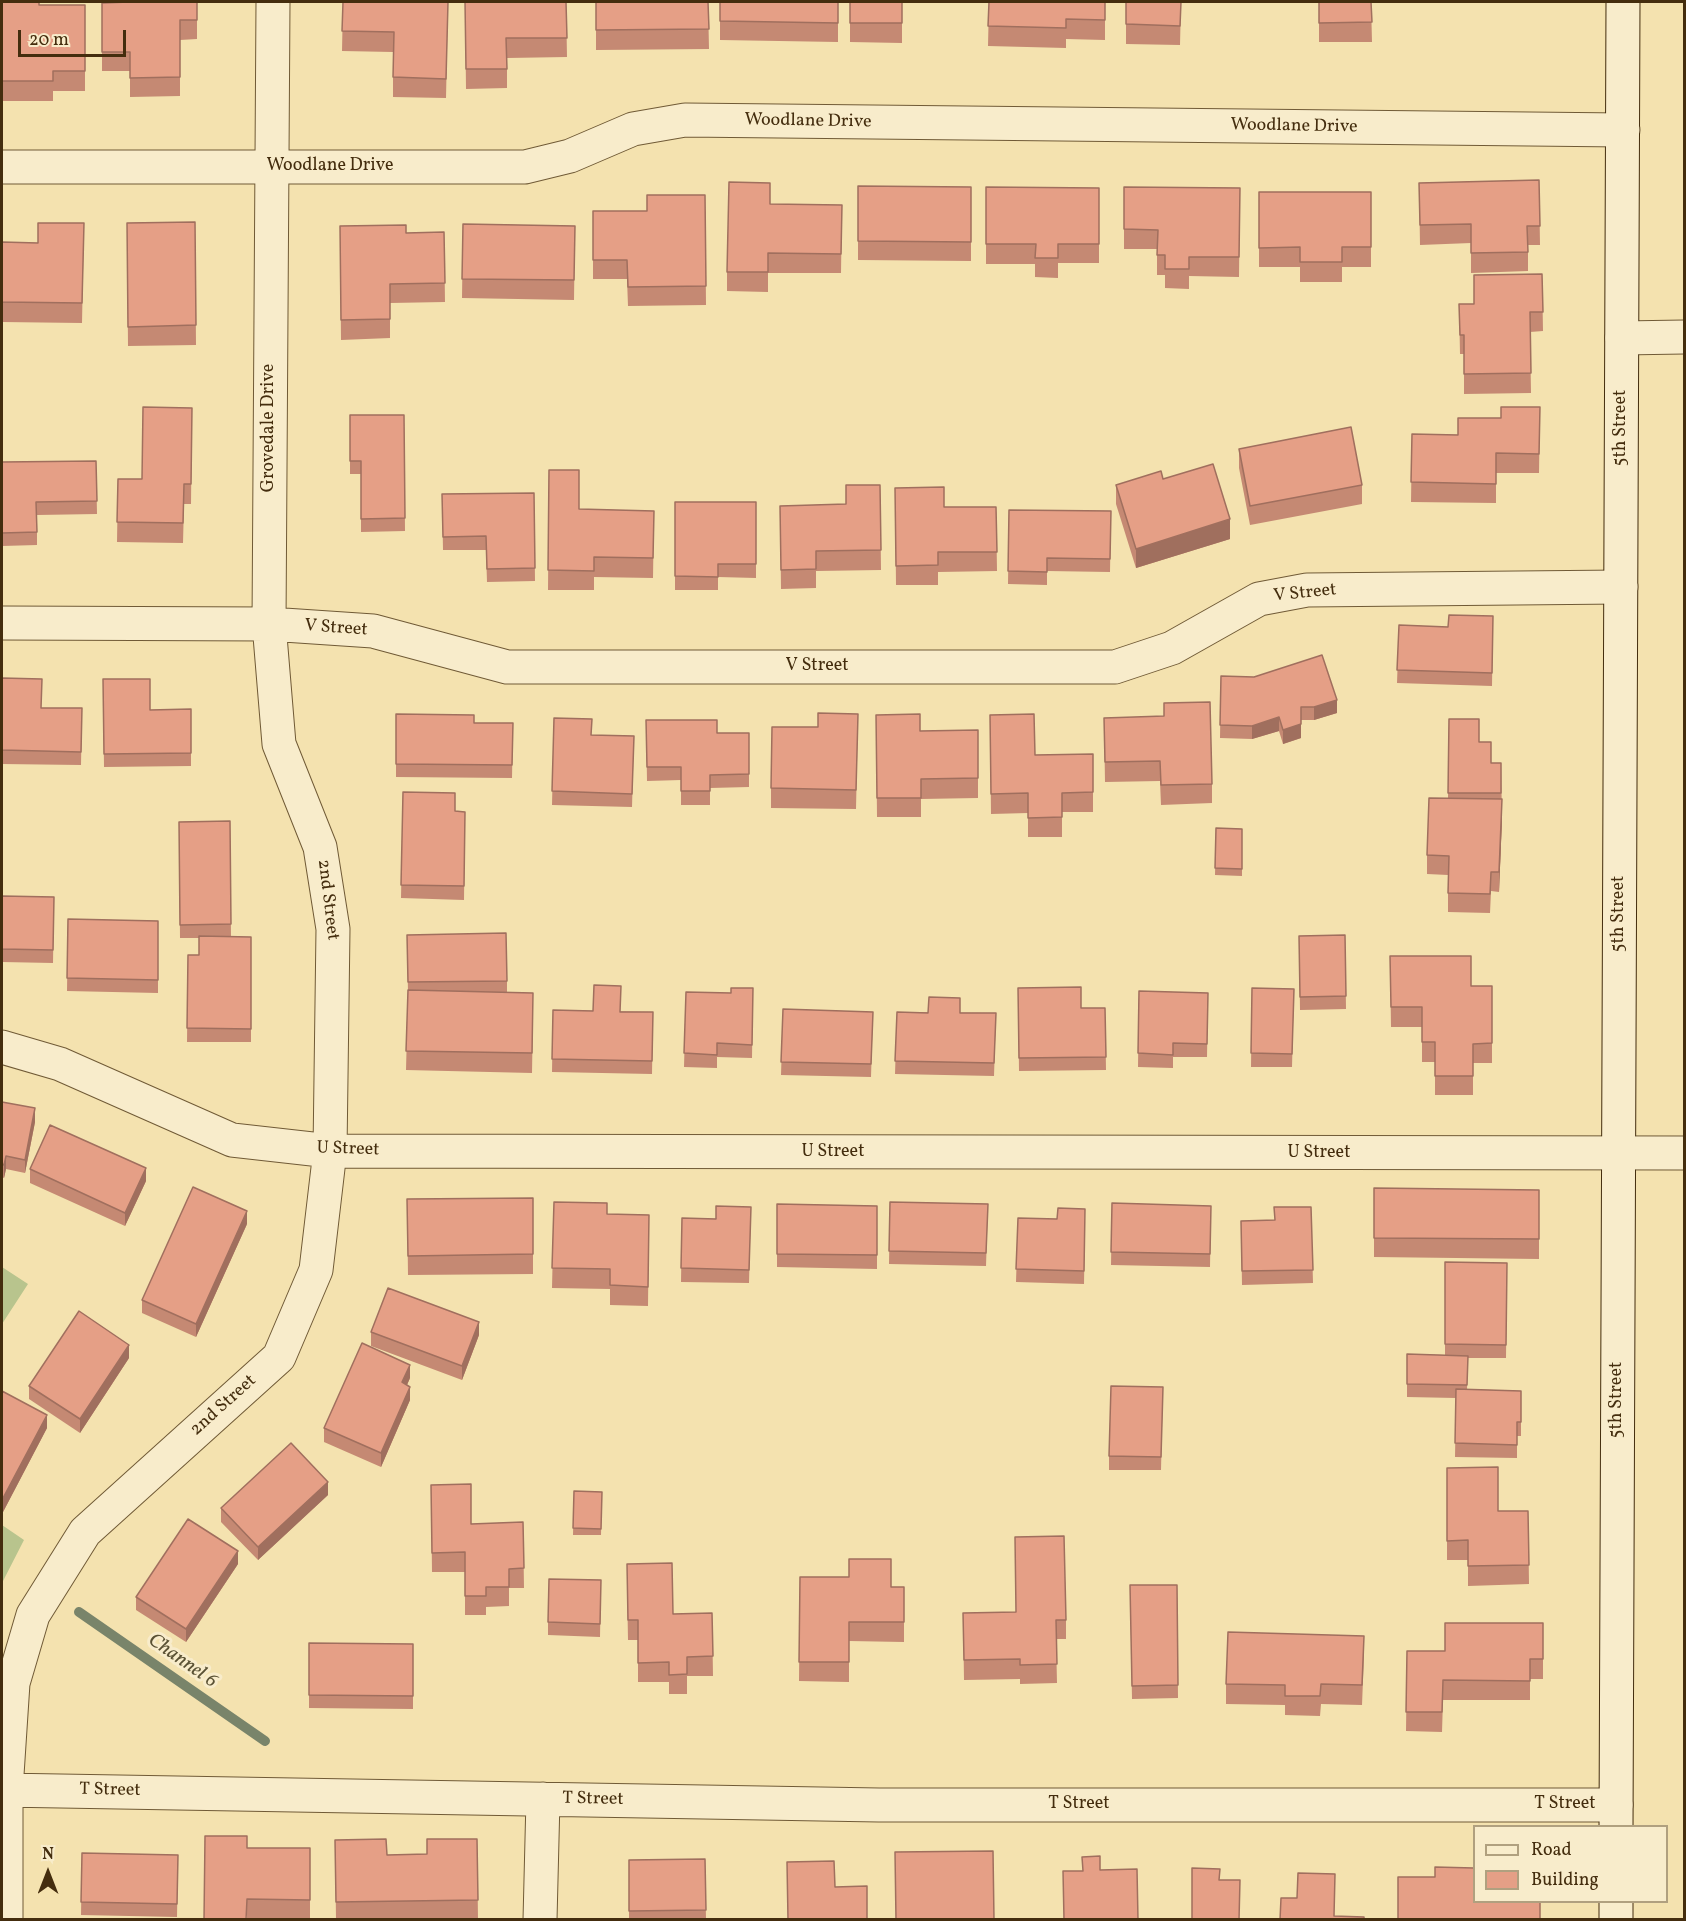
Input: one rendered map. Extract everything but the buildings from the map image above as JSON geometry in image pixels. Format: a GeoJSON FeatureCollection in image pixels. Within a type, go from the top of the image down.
{"type":"FeatureCollection","features":[{"type":"Feature","properties":{"kind":"street","name":"Grovedale Drive"},"geometry":{"type":"LineString","coordinates":[[273,2],[269,624],[279,744],[320,847]]}},
{"type":"Feature","properties":{"kind":"street","name":"5th Street"},"geometry":{"type":"LineString","coordinates":[[1616,1816],[1623,2]]}},
{"type":"Feature","properties":{"kind":"street","name":"Woodlane Drive"},"geometry":{"type":"LineString","coordinates":[[2,167],[525,167],[570,156],[633,129],[685,120],[1623,130]]}},
{"type":"Feature","properties":{"kind":"street"},"geometry":{"type":"LineString","coordinates":[[1622,338],[1684,337]]}},
{"type":"Feature","properties":{"kind":"street","name":"V Street"},"geometry":{"type":"LineString","coordinates":[[2,623],[269,624],[373,632],[507,667],[1115,667],[1172,648],[1259,599],[1306,590],[1621,587]]}},
{"type":"Feature","properties":{"kind":"street","name":"2nd Street"},"geometry":{"type":"LineString","coordinates":[[6,1920],[4,1790],[13,1683],[33,1615],[85,1532],[279,1357],[316,1270],[330,1152],[333,929],[320,847]]}},
{"type":"Feature","properties":{"kind":"street","name":"U Street"},"geometry":{"type":"LineString","coordinates":[[2,1047],[60,1064],[232,1140],[330,1152],[1619,1154],[1684,1152]]}},
{"type":"Feature","properties":{"kind":"street","name":"T Street"},"geometry":{"type":"LineString","coordinates":[[4,1790],[1616,1816]]}},
{"type":"Feature","properties":{"kind":"street","name":"T Street"},"geometry":{"type":"LineString","coordinates":[[540,1920],[543,1799]]}},
{"type":"Feature","properties":{"kind":"street"},"geometry":{"type":"LineString","coordinates":[[1616,1903],[1616,1920]]}},
{"type":"Feature","properties":{"kind":"green space"},"geometry":{"type":"Polygon","coordinates":[[[2,1267],[28,1284],[2,1324],[2,1267]]]}},
{"type":"Feature","properties":{"kind":"green space"},"geometry":{"type":"Polygon","coordinates":[[[2,1525],[24,1540],[2,1583],[2,1525]]]}},
{"type":"Feature","properties":{"kind":"waterway","name":"Channel 6"},"geometry":{"type":"LineString","coordinates":[[79,1612],[265,1741]]}}]}
